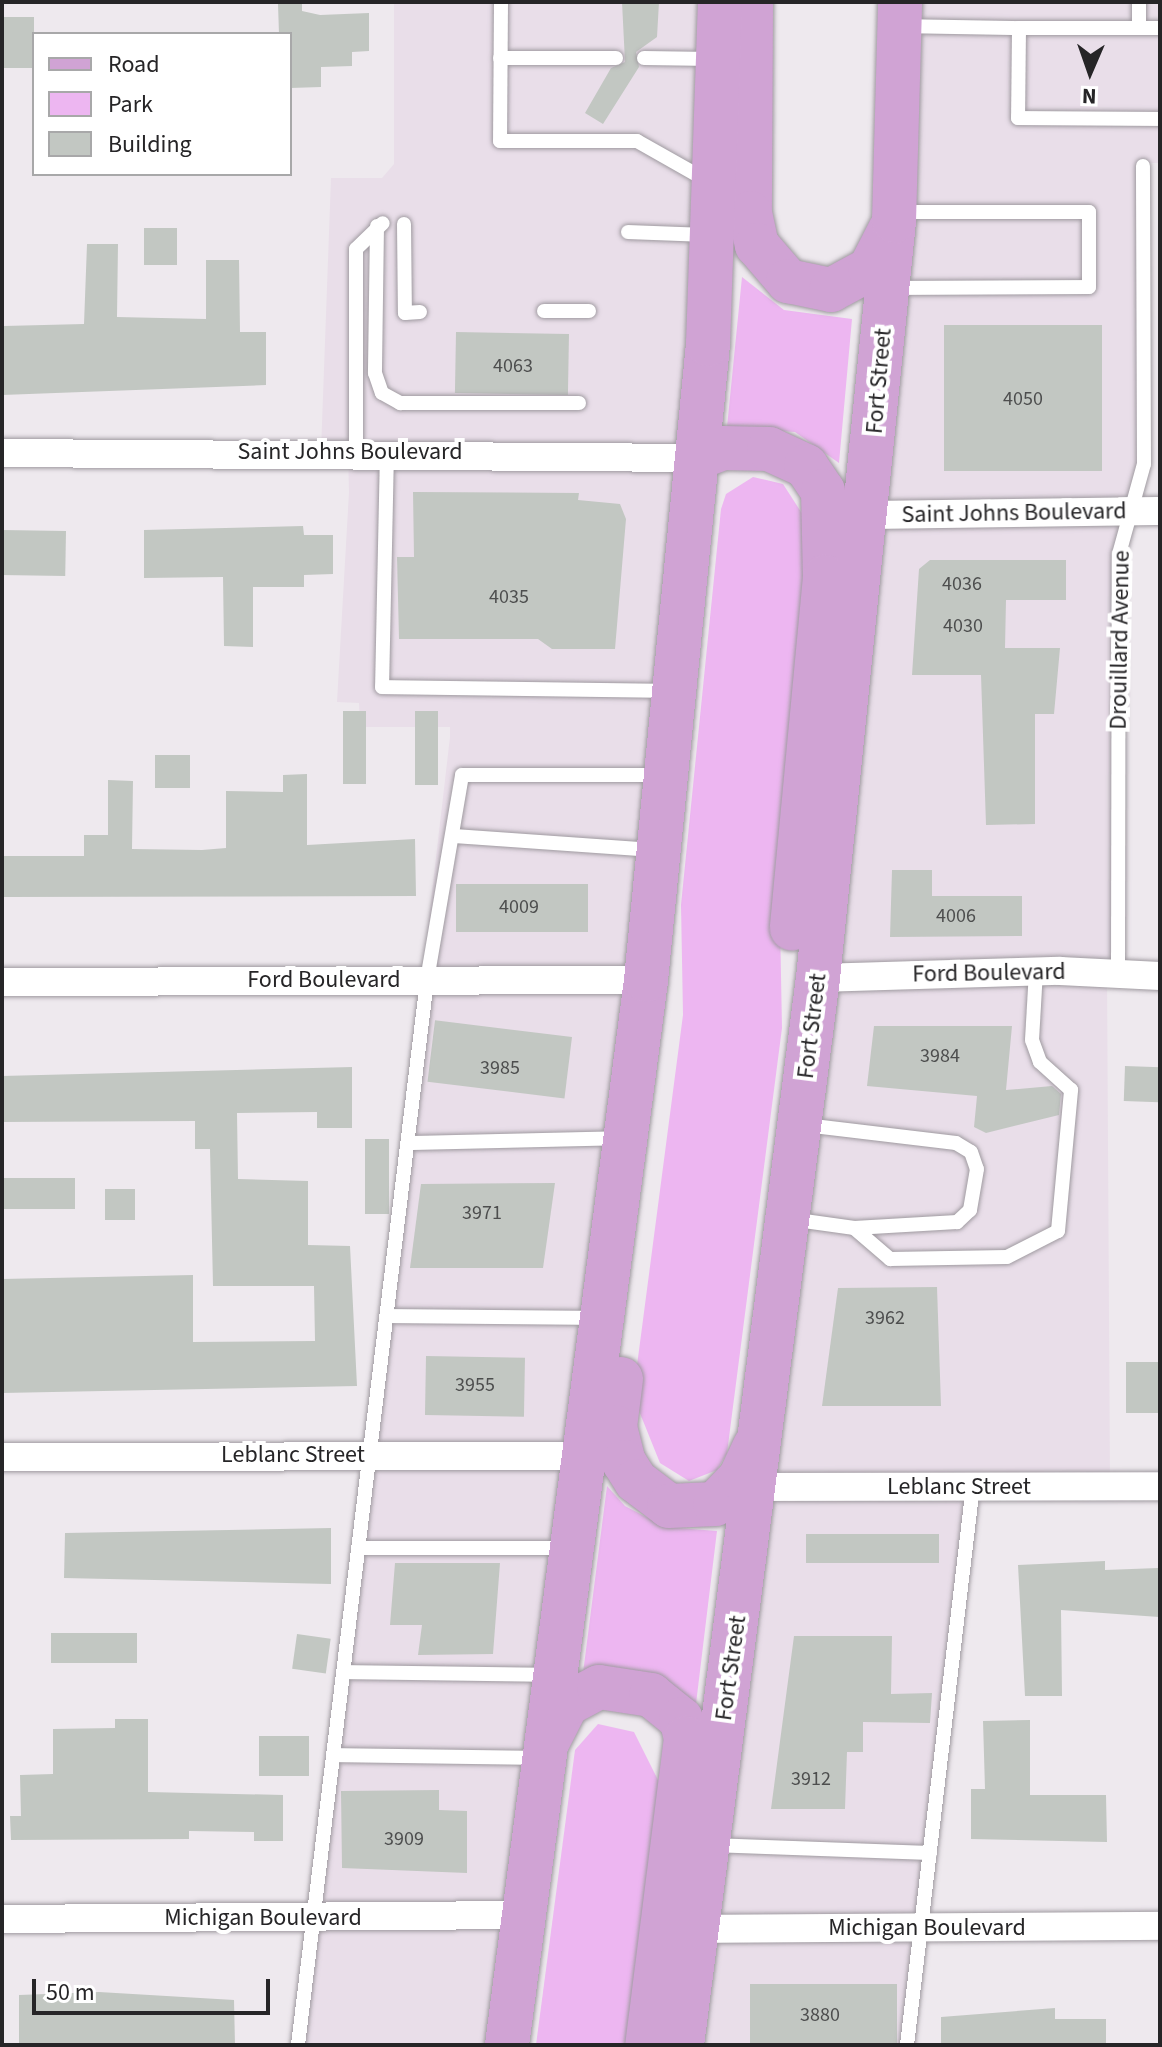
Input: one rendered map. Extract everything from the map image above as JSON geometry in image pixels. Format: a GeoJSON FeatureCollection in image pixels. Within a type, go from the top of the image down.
{"type":"FeatureCollection","features":[{"type":"Feature","properties":{"kind":"main road"},"geometry":{"type":"LineString","coordinates":[[507,2045],[646,980],[697,458],[714,235],[720,2]]}},
{"type":"Feature","properties":{"kind":"main road"},"geometry":{"type":"LineString","coordinates":[[751,2],[750,213],[757,245],[788,281],[831,290],[870,269],[894,217]]}},
{"type":"Feature","properties":{"kind":"main road","name":"Fort Street"},"geometry":{"type":"LineString","coordinates":[[682,2045],[694,1929],[765,1425],[818,978],[888,288],[894,217],[900,14]]}},
{"type":"Feature","properties":{"kind":"main road"},"geometry":{"type":"LineString","coordinates":[[697,458],[723,448],[769,449],[806,466],[823,491],[825,577],[792,927],[802,1113]]}},
{"type":"Feature","properties":{"kind":"main road"},"geometry":{"type":"LineString","coordinates":[[646,980],[665,1016],[615,1427],[624,1462],[636,1481],[669,1506],[715,1504],[740,1478],[765,1425]]}},
{"type":"Feature","properties":{"kind":"main road"},"geometry":{"type":"LineString","coordinates":[[544,1753],[567,1704],[599,1687],[651,1695],[681,1719],[686,1738],[647,2045]]}},
{"type":"Feature","properties":{"kind":"street","name":"Saint Johns Boulevard"},"geometry":{"type":"LineString","coordinates":[[2,453],[387,451],[697,458]]}},
{"type":"Feature","properties":{"kind":"street","name":"Saint Johns Boulevard"},"geometry":{"type":"LineString","coordinates":[[867,515],[1147,512]]}},
{"type":"Feature","properties":{"kind":"street","name":"Ford Boulevard"},"geometry":{"type":"LineString","coordinates":[[818,978],[1036,971],[1160,976]]}},
{"type":"Feature","properties":{"kind":"street","name":"Ford Boulevard"},"geometry":{"type":"LineString","coordinates":[[2,982],[646,980]]}},
{"type":"Feature","properties":{"kind":"street","name":"Leblanc Street"},"geometry":{"type":"LineString","coordinates":[[2,1457],[585,1456]]}},
{"type":"Feature","properties":{"kind":"street","name":"Leblanc Street"},"geometry":{"type":"LineString","coordinates":[[757,1487],[1160,1486]]}},
{"type":"Feature","properties":{"kind":"street","name":"Michigan Boulevard"},"geometry":{"type":"LineString","coordinates":[[2,1919],[523,1915]]}},
{"type":"Feature","properties":{"kind":"street","name":"Michigan Boulevard"},"geometry":{"type":"LineString","coordinates":[[694,1929],[1160,1926]]}},
{"type":"Feature","properties":{"kind":"lane"},"geometry":{"type":"LineString","coordinates":[[501,2],[500,141],[637,141],[716,187]]}},
{"type":"Feature","properties":{"kind":"lane"},"geometry":{"type":"LineString","coordinates":[[1139,2],[1139,28]]}},
{"type":"Feature","properties":{"kind":"lane"},"geometry":{"type":"LineString","coordinates":[[900,14],[1019,28],[1160,28]]}},
{"type":"Feature","properties":{"kind":"lane"},"geometry":{"type":"LineString","coordinates":[[1019,28],[1018,118],[1160,119]]}},
{"type":"Feature","properties":{"kind":"lane"},"geometry":{"type":"LineString","coordinates":[[500,58],[616,58]]}},
{"type":"Feature","properties":{"kind":"lane"},"geometry":{"type":"LineString","coordinates":[[644,58],[720,59]]}},
{"type":"Feature","properties":{"kind":"lane","name":"Drouillard Avenue"},"geometry":{"type":"LineString","coordinates":[[1118,974],[1119,548],[1147,512],[1144,464],[1143,166]]}},
{"type":"Feature","properties":{"kind":"lane"},"geometry":{"type":"LineString","coordinates":[[1143,182],[1160,183]]}},
{"type":"Feature","properties":{"kind":"lane"},"geometry":{"type":"LineString","coordinates":[[888,288],[1089,287],[1089,212],[894,217]]}},
{"type":"Feature","properties":{"kind":"lane"},"geometry":{"type":"LineString","coordinates":[[404,224],[405,313],[420,312]]}},
{"type":"Feature","properties":{"kind":"lane"},"geometry":{"type":"LineString","coordinates":[[356,451],[356,249],[380,225],[375,373],[382,393],[400,403],[579,403]]}},
{"type":"Feature","properties":{"kind":"lane"},"geometry":{"type":"LineString","coordinates":[[628,232],[714,235]]}},
{"type":"Feature","properties":{"kind":"lane"},"geometry":{"type":"LineString","coordinates":[[544,311],[589,311]]}},
{"type":"Feature","properties":{"kind":"lane"},"geometry":{"type":"LineString","coordinates":[[387,451],[382,687],[674,691]]}},
{"type":"Feature","properties":{"kind":"lane"},"geometry":{"type":"LineString","coordinates":[[298,2045],[311,1918],[375,1454],[427,980],[462,775],[665,775]]}},
{"type":"Feature","properties":{"kind":"lane"},"geometry":{"type":"LineString","coordinates":[[454,836],[658,850]]}},
{"type":"Feature","properties":{"kind":"lane"},"geometry":{"type":"LineString","coordinates":[[854,1228],[890,1259],[1007,1257],[1058,1231],[1072,1099],[1061,1077],[1040,1062],[1032,1040],[1036,971]]}},
{"type":"Feature","properties":{"kind":"lane"},"geometry":{"type":"LineString","coordinates":[[790,1219],[854,1228],[957,1222],[970,1210],[977,1169],[971,1152],[956,1143],[802,1113]]}},
{"type":"Feature","properties":{"kind":"lane"},"geometry":{"type":"LineString","coordinates":[[409,1143],[627,1138]]}},
{"type":"Feature","properties":{"kind":"lane"},"geometry":{"type":"LineString","coordinates":[[390,1316],[603,1318]]}},
{"type":"Feature","properties":{"kind":"lane"},"geometry":{"type":"LineString","coordinates":[[907,2045],[973,1486]]}},
{"type":"Feature","properties":{"kind":"lane"},"geometry":{"type":"LineString","coordinates":[[362,1548],[572,1548]]}},
{"type":"Feature","properties":{"kind":"lane"},"geometry":{"type":"LineString","coordinates":[[345,1672],[554,1675]]}},
{"type":"Feature","properties":{"kind":"lane"},"geometry":{"type":"LineString","coordinates":[[333,1755],[544,1753]]}},
{"type":"Feature","properties":{"kind":"lane"},"geometry":{"type":"LineString","coordinates":[[706,1844],[930,1853]]}},
{"type":"Feature","properties":{"kind":"shaded area"},"geometry":{"type":"Polygon","coordinates":[[[394,2],[720,2],[719,108],[507,2045],[298,2045],[450,737],[450,727],[360,727],[359,703],[337,702],[349,492],[348,451],[321,451],[331,178],[382,178],[394,164],[394,2]]]}},
{"type":"Feature","properties":{"kind":"shaded area"},"geometry":{"type":"Polygon","coordinates":[[[900,2],[1160,2],[1160,163],[1144,163],[1144,464],[1119,548],[1118,974],[1107,974],[1110,1486],[974,1486],[907,2045],[682,2045],[757,1487],[900,2]]]}},
{"type":"Feature","properties":{"kind":"green space"},"geometry":{"type":"Polygon","coordinates":[[[742,277],[784,310],[852,319],[839,463],[795,432],[727,427],[742,277]]]}},
{"type":"Feature","properties":{"kind":"green space"},"geometry":{"type":"Polygon","coordinates":[[[753,477],[783,484],[814,532],[780,922],[782,1028],[727,1453],[717,1470],[689,1481],[660,1463],[633,1396],[683,1015],[681,905],[721,509],[726,494],[753,477]]]}},
{"type":"Feature","properties":{"kind":"green space"},"geometry":{"type":"Polygon","coordinates":[[[607,1486],[625,1506],[665,1527],[717,1531],[695,1712],[583,1673],[607,1486]]]}},
{"type":"Feature","properties":{"kind":"green space"},"geometry":{"type":"Polygon","coordinates":[[[598,1724],[634,1732],[665,1794],[638,2045],[536,2045],[575,1750],[598,1724]]]}},
{"type":"Feature","properties":{"kind":"building"},"geometry":{"type":"Polygon","coordinates":[[[622,2],[659,2],[657,37],[636,52],[639,67],[603,124],[585,113],[611,68],[625,62],[622,2]]]}},
{"type":"Feature","properties":{"kind":"building"},"geometry":{"type":"Polygon","coordinates":[[[302,3],[302,11],[320,15],[369,13],[369,51],[352,52],[352,66],[321,67],[321,87],[292,88],[292,32],[279,32],[278,4],[302,3]]]}},
{"type":"Feature","properties":{"kind":"building"},"geometry":{"type":"Polygon","coordinates":[[[2,17],[34,17],[32,68],[2,68],[2,17]]]}},
{"type":"Feature","properties":{"kind":"building"},"geometry":{"type":"Polygon","coordinates":[[[144,228],[177,228],[177,265],[144,265],[144,228]]]}},
{"type":"Feature","properties":{"kind":"building"},"geometry":{"type":"Polygon","coordinates":[[[87,244],[118,244],[117,317],[206,319],[206,260],[239,260],[240,332],[266,332],[266,385],[2,395],[4,326],[84,324],[87,244]]]}},
{"type":"Feature","properties":{"kind":"building"},"geometry":{"type":"Polygon","coordinates":[[[944,325],[1102,325],[1102,471],[944,471],[944,325]]]}},
{"type":"Feature","properties":{"kind":"building"},"geometry":{"type":"Polygon","coordinates":[[[456,332],[569,334],[568,395],[455,393],[456,332]]]}},
{"type":"Feature","properties":{"kind":"building"},"geometry":{"type":"Polygon","coordinates":[[[413,492],[579,493],[578,500],[620,504],[626,519],[615,649],[552,649],[538,639],[399,639],[397,557],[414,557],[413,492]]]}},
{"type":"Feature","properties":{"kind":"building"},"geometry":{"type":"Polygon","coordinates":[[[303,526],[304,535],[333,535],[333,574],[304,575],[304,587],[253,587],[253,647],[224,646],[223,577],[144,578],[144,530],[303,526]]]}},
{"type":"Feature","properties":{"kind":"building"},"geometry":{"type":"Polygon","coordinates":[[[2,530],[66,531],[65,576],[2,575],[2,530]]]}},
{"type":"Feature","properties":{"kind":"building"},"geometry":{"type":"Polygon","coordinates":[[[930,560],[1066,560],[1066,600],[1006,600],[1005,648],[1060,648],[1054,714],[1035,714],[1035,824],[986,825],[981,675],[912,675],[919,569],[930,560]]]}},
{"type":"Feature","properties":{"kind":"building"},"geometry":{"type":"Polygon","coordinates":[[[343,711],[366,711],[366,784],[343,784],[343,711]]]}},
{"type":"Feature","properties":{"kind":"building"},"geometry":{"type":"Polygon","coordinates":[[[415,711],[438,711],[438,785],[415,785],[415,711]]]}},
{"type":"Feature","properties":{"kind":"building"},"geometry":{"type":"Polygon","coordinates":[[[155,755],[190,755],[190,788],[155,788],[155,755]]]}},
{"type":"Feature","properties":{"kind":"building"},"geometry":{"type":"Polygon","coordinates":[[[307,774],[307,845],[415,839],[416,896],[2,897],[2,856],[84,856],[84,835],[108,835],[108,780],[133,781],[132,849],[202,850],[226,848],[226,791],[283,792],[283,775],[307,774]]]}},
{"type":"Feature","properties":{"kind":"building"},"geometry":{"type":"Polygon","coordinates":[[[892,870],[932,870],[932,896],[1022,896],[1022,936],[890,937],[892,870]]]}},
{"type":"Feature","properties":{"kind":"building"},"geometry":{"type":"Polygon","coordinates":[[[456,884],[588,884],[588,932],[456,932],[456,884]]]}},
{"type":"Feature","properties":{"kind":"building"},"geometry":{"type":"Polygon","coordinates":[[[435,1020],[572,1037],[564,1099],[427,1082],[435,1020]]]}},
{"type":"Feature","properties":{"kind":"building"},"geometry":{"type":"Polygon","coordinates":[[[874,1026],[1012,1026],[1006,1090],[1052,1086],[1061,1094],[1059,1115],[986,1133],[974,1127],[977,1096],[867,1086],[874,1026]]]}},
{"type":"Feature","properties":{"kind":"building"},"geometry":{"type":"Polygon","coordinates":[[[1125,1066],[1160,1067],[1159,1102],[1124,1101],[1125,1066]]]}},
{"type":"Feature","properties":{"kind":"building"},"geometry":{"type":"Polygon","coordinates":[[[352,1067],[352,1128],[317,1128],[317,1112],[237,1113],[238,1179],[308,1181],[308,1245],[350,1246],[357,1386],[2,1393],[2,1279],[193,1275],[193,1342],[315,1341],[314,1286],[213,1286],[210,1149],[195,1149],[195,1121],[2,1122],[2,1076],[352,1067]]]}},
{"type":"Feature","properties":{"kind":"building"},"geometry":{"type":"Polygon","coordinates":[[[365,1139],[389,1139],[389,1214],[365,1214],[365,1139]]]}},
{"type":"Feature","properties":{"kind":"building"},"geometry":{"type":"Polygon","coordinates":[[[2,1178],[75,1178],[75,1209],[2,1209],[2,1178]]]}},
{"type":"Feature","properties":{"kind":"building"},"geometry":{"type":"Polygon","coordinates":[[[555,1183],[543,1268],[410,1268],[421,1184],[555,1183]]]}},
{"type":"Feature","properties":{"kind":"building"},"geometry":{"type":"Polygon","coordinates":[[[105,1189],[135,1189],[135,1220],[105,1220],[105,1189]]]}},
{"type":"Feature","properties":{"kind":"building"},"geometry":{"type":"Polygon","coordinates":[[[937,1287],[941,1406],[822,1406],[838,1288],[937,1287]]]}},
{"type":"Feature","properties":{"kind":"building"},"geometry":{"type":"Polygon","coordinates":[[[426,1356],[525,1358],[524,1417],[425,1415],[426,1356]]]}},
{"type":"Feature","properties":{"kind":"building"},"geometry":{"type":"Polygon","coordinates":[[[1126,1362],[1160,1362],[1160,1413],[1126,1413],[1126,1362]]]}},
{"type":"Feature","properties":{"kind":"building"},"geometry":{"type":"Polygon","coordinates":[[[331,1528],[331,1584],[64,1578],[65,1533],[331,1528]]]}},
{"type":"Feature","properties":{"kind":"building"},"geometry":{"type":"Polygon","coordinates":[[[806,1534],[939,1534],[939,1563],[806,1563],[806,1534]]]}},
{"type":"Feature","properties":{"kind":"building"},"geometry":{"type":"Polygon","coordinates":[[[1105,1561],[1105,1570],[1158,1568],[1159,1617],[1061,1610],[1062,1696],[1025,1696],[1018,1565],[1105,1561]]]}},
{"type":"Feature","properties":{"kind":"building"},"geometry":{"type":"Polygon","coordinates":[[[395,1563],[500,1563],[493,1654],[418,1655],[422,1625],[390,1625],[395,1563]]]}},
{"type":"Feature","properties":{"kind":"building"},"geometry":{"type":"Polygon","coordinates":[[[51,1633],[137,1633],[137,1663],[51,1663],[51,1633]]]}},
{"type":"Feature","properties":{"kind":"building"},"geometry":{"type":"Polygon","coordinates":[[[297,1634],[331,1639],[326,1673],[292,1669],[297,1634]]]}},
{"type":"Feature","properties":{"kind":"building"},"geometry":{"type":"Polygon","coordinates":[[[794,1636],[892,1636],[891,1694],[932,1693],[930,1723],[863,1722],[863,1752],[847,1752],[845,1809],[771,1809],[794,1636]]]}},
{"type":"Feature","properties":{"kind":"building"},"geometry":{"type":"Polygon","coordinates":[[[115,1719],[148,1719],[148,1792],[283,1795],[283,1841],[254,1841],[254,1832],[189,1831],[189,1839],[11,1840],[10,1816],[21,1816],[20,1775],[53,1774],[53,1729],[115,1728],[115,1719]]]}},
{"type":"Feature","properties":{"kind":"building"},"geometry":{"type":"Polygon","coordinates":[[[1030,1720],[1030,1795],[1106,1795],[1107,1842],[971,1839],[971,1789],[985,1789],[983,1721],[1030,1720]]]}},
{"type":"Feature","properties":{"kind":"building"},"geometry":{"type":"Polygon","coordinates":[[[259,1736],[309,1736],[309,1776],[259,1776],[259,1736]]]}},
{"type":"Feature","properties":{"kind":"building"},"geometry":{"type":"Polygon","coordinates":[[[439,1790],[439,1810],[467,1811],[467,1873],[342,1868],[341,1791],[439,1790]]]}},
{"type":"Feature","properties":{"kind":"building"},"geometry":{"type":"Polygon","coordinates":[[[750,1984],[897,1984],[897,2045],[750,2045],[750,1984]]]}},
{"type":"Feature","properties":{"kind":"building"},"geometry":{"type":"Polygon","coordinates":[[[99,1992],[234,2000],[235,2045],[19,2045],[19,1995],[99,1992]]]}},
{"type":"Feature","properties":{"kind":"building"},"geometry":{"type":"Polygon","coordinates":[[[1055,2008],[1055,2019],[1106,2019],[1106,2045],[941,2045],[941,2017],[1055,2008]]]}}]}
